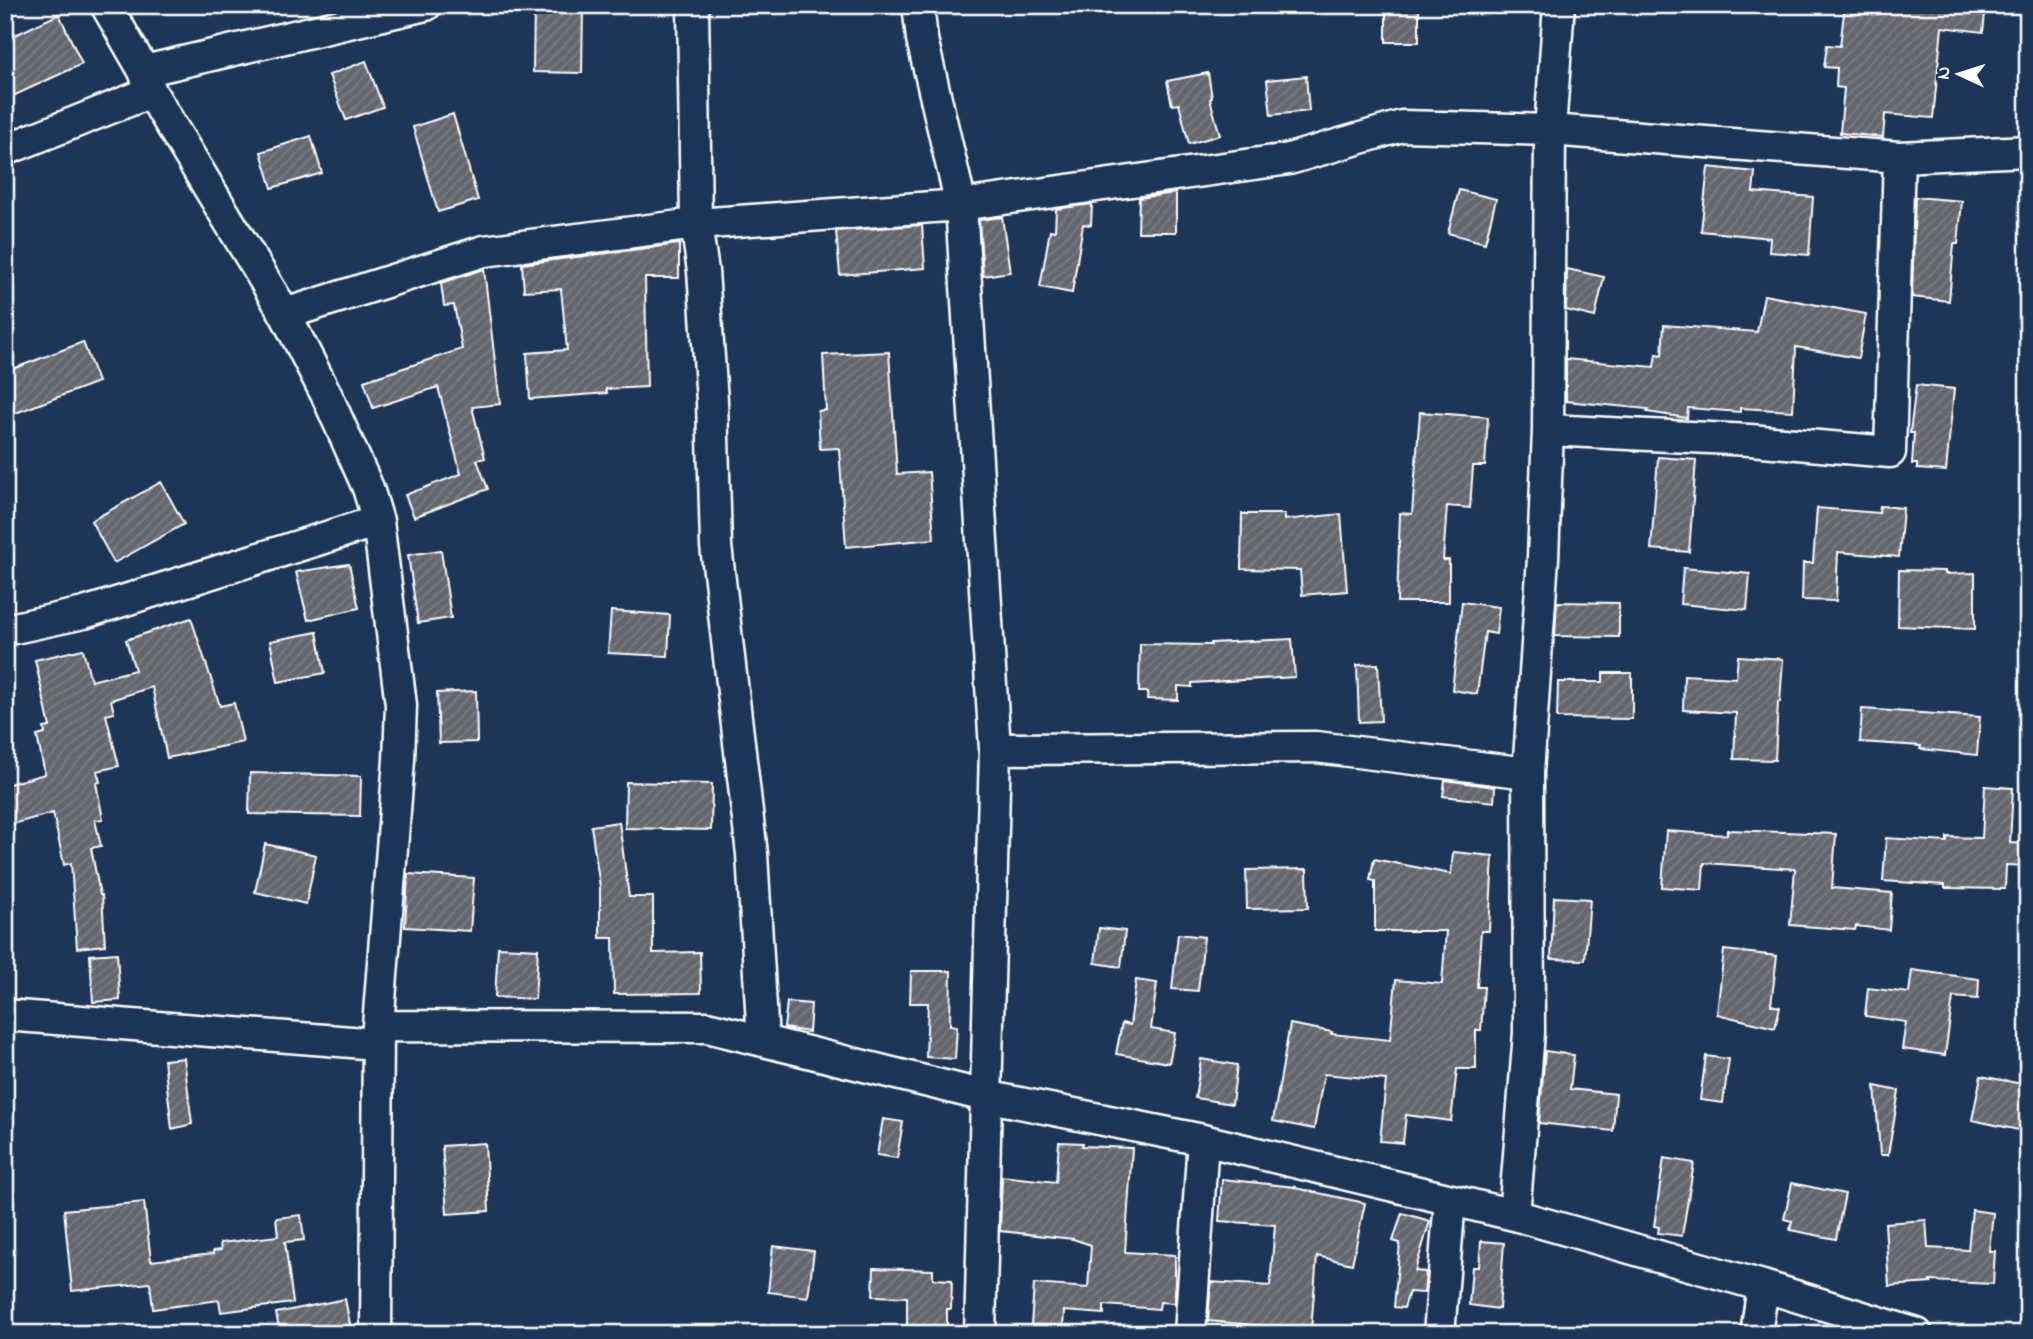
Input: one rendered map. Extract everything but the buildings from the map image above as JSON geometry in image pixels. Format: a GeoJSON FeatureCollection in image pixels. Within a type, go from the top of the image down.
{"type":"FeatureCollection","features":[{"type":"Feature","properties":{"kind":"street"},"geometry":{"type":"LineString","coordinates":[[106,5],[148,82],[285,314],[327,396],[368,488],[378,521],[401,705],[378,1035],[376,1334]]}},
{"type":"Feature","properties":{"kind":"street"},"geometry":{"type":"LineString","coordinates":[[5,150],[148,82],[426,5]]}},
{"type":"Feature","properties":{"kind":"street"},"geometry":{"type":"LineString","coordinates":[[693,5],[696,225],[703,271],[710,375],[716,546],[752,854],[763,1041]]}},
{"type":"Feature","properties":{"kind":"street"},"geometry":{"type":"LineString","coordinates":[[918,5],[922,40],[961,205],[995,749],[980,1334]]}},
{"type":"Feature","properties":{"kind":"street"},"geometry":{"type":"LineString","coordinates":[[1514,1215],[1530,1033],[1528,773],[1544,558],[1548,430],[1550,130],[1559,5]]}},
{"type":"Feature","properties":{"kind":"street"},"geometry":{"type":"LineString","coordinates":[[285,314],[484,251],[696,225],[961,205],[1289,159],[1402,126],[1550,130],[1899,157],[2028,151]]}},
{"type":"Feature","properties":{"kind":"street"},"geometry":{"type":"LineString","coordinates":[[1548,430],[1750,440],[1890,452],[1899,157]]}},
{"type":"Feature","properties":{"kind":"street"},"geometry":{"type":"LineString","coordinates":[[5,631],[84,612],[378,521]]}},
{"type":"Feature","properties":{"kind":"street"},"geometry":{"type":"LineString","coordinates":[[995,749],[1316,747],[1528,773]]}},
{"type":"Feature","properties":{"kind":"street"},"geometry":{"type":"LineString","coordinates":[[5,1015],[378,1035],[707,1027],[985,1096],[1203,1140],[1514,1215],[1763,1286],[1917,1334]]}},
{"type":"Feature","properties":{"kind":"street"},"geometry":{"type":"LineString","coordinates":[[1190,1334],[1203,1140]]}},
{"type":"Feature","properties":{"kind":"street"},"geometry":{"type":"LineString","coordinates":[[1439,1334],[1450,1200]]}},
{"type":"Feature","properties":{"kind":"street"},"geometry":{"type":"LineString","coordinates":[[1756,1334],[1763,1286]]}}]}
